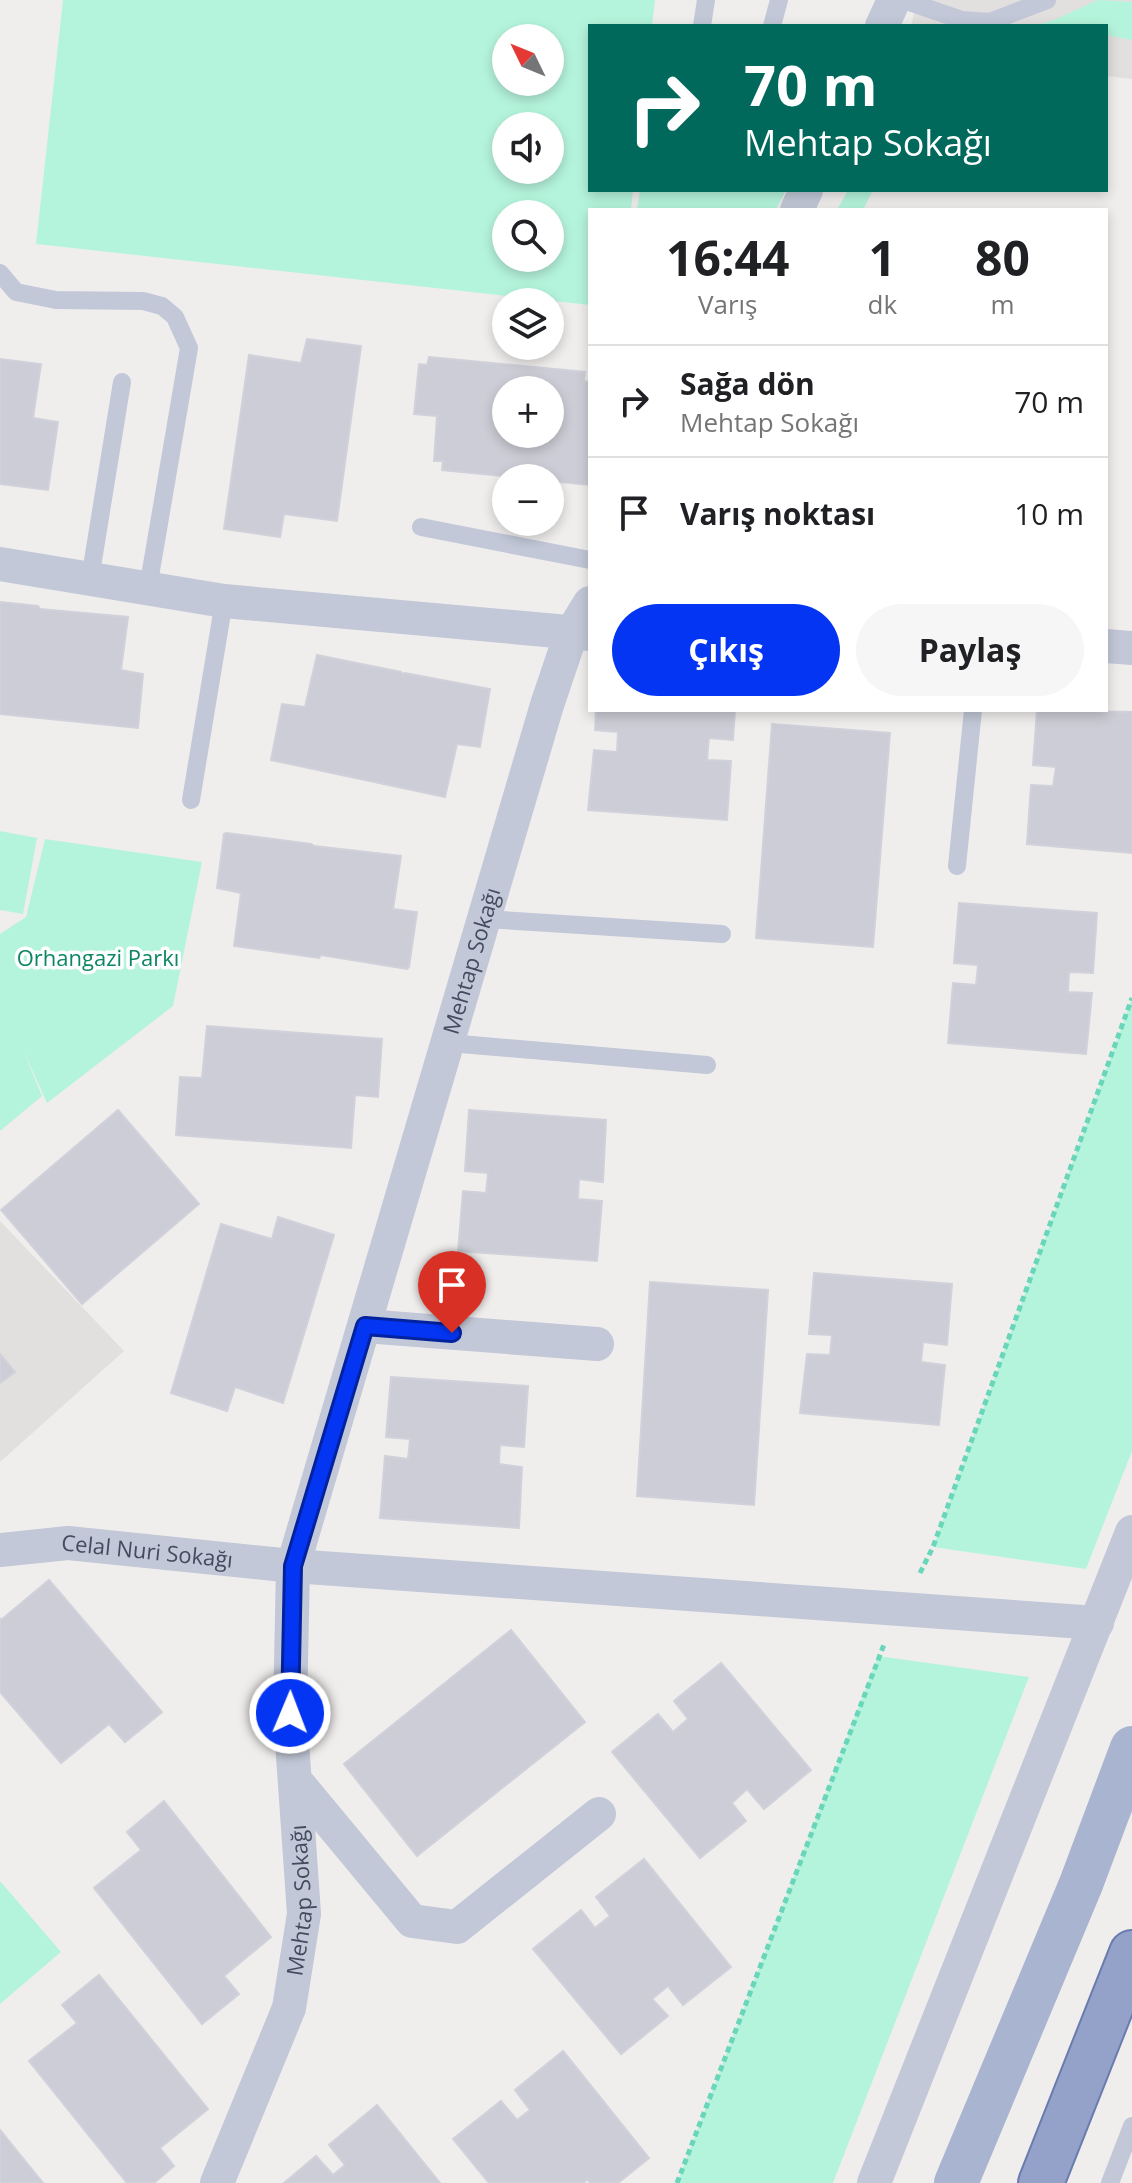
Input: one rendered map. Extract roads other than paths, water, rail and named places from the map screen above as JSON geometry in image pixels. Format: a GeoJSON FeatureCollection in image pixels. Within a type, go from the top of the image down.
{"type":"FeatureCollection","features":[{"type":"Feature","properties":{"kind":"highway"},"geometry":{"type":"LineString","coordinates":[[1041,2179],[1132,1953]]}},
{"type":"Feature","properties":{"kind":"main road"},"geometry":{"type":"LineString","coordinates":[[956,2183],[1081,1884],[1132,1748]]}},
{"type":"Feature","properties":{"kind":"street"},"geometry":{"type":"LineString","coordinates":[[883,24],[894,0]]}},
{"type":"Feature","properties":{"kind":"street"},"geometry":{"type":"LineString","coordinates":[[0,564],[224,601],[581,634]]}},
{"type":"Feature","properties":{"kind":"street","name":"Mehtap Sokağı"},"geometry":{"type":"LineString","coordinates":[[217,2183],[289,2008],[304,1914],[290,1713],[293,1566],[547,705],[581,634],[588,610]]}},
{"type":"Feature","properties":{"kind":"street"},"geometry":{"type":"LineString","coordinates":[[1108,646],[1132,648]]}},
{"type":"Feature","properties":{"kind":"street"},"geometry":{"type":"LineString","coordinates":[[365,1326],[597,1344]]}},
{"type":"Feature","properties":{"kind":"street"},"geometry":{"type":"LineString","coordinates":[[874,2183],[1132,1532]]}},
{"type":"Feature","properties":{"kind":"street","name":"Celal Nuri Sokağı"},"geometry":{"type":"LineString","coordinates":[[0,1550],[68,1543],[293,1566],[1097,1623]]}},
{"type":"Feature","properties":{"kind":"street"},"geometry":{"type":"LineString","coordinates":[[295,1780],[412,1921],[457,1927],[599,1814]]}},
{"type":"Feature","properties":{"kind":"lane"},"geometry":{"type":"LineString","coordinates":[[702,24],[706,0]]}},
{"type":"Feature","properties":{"kind":"lane"},"geometry":{"type":"LineString","coordinates":[[773,24],[779,0]]}},
{"type":"Feature","properties":{"kind":"lane"},"geometry":{"type":"LineString","coordinates":[[903,0],[962,20],[990,22],[1047,0]]}},
{"type":"Feature","properties":{"kind":"lane"},"geometry":{"type":"LineString","coordinates":[[0,273],[16,292],[56,300],[143,301],[162,306],[175,317],[189,348],[148,588]]}},
{"type":"Feature","properties":{"kind":"lane"},"geometry":{"type":"LineString","coordinates":[[90,579],[122,382]]}},
{"type":"Feature","properties":{"kind":"lane"},"geometry":{"type":"LineString","coordinates":[[421,527],[588,560]]}},
{"type":"Feature","properties":{"kind":"lane"},"geometry":{"type":"LineString","coordinates":[[191,800],[224,601]]}},
{"type":"Feature","properties":{"kind":"lane"},"geometry":{"type":"LineString","coordinates":[[957,866],[973,712]]}},
{"type":"Feature","properties":{"kind":"lane"},"geometry":{"type":"LineString","coordinates":[[485,919],[722,934]]}},
{"type":"Feature","properties":{"kind":"lane"},"geometry":{"type":"LineString","coordinates":[[449,1043],[707,1065]]}},
{"type":"Feature","properties":{"kind":"lane"},"geometry":{"type":"LineString","coordinates":[[1110,2183],[1132,2126]]}},
{"type":"Feature","properties":{"kind":"park label","name":"Orhangazi Parkı"},"geometry":{"type":"Point","coordinates":[98,958]}}]}
